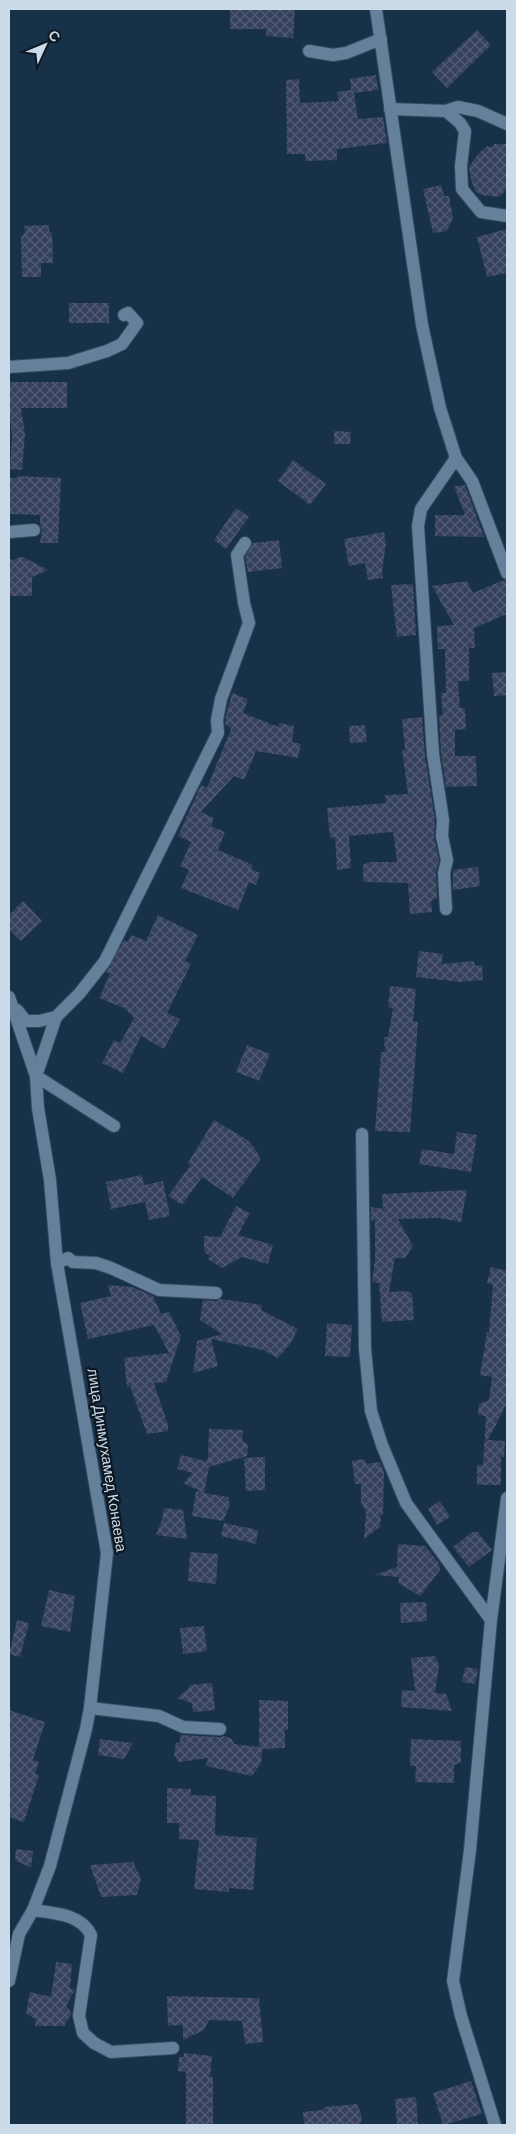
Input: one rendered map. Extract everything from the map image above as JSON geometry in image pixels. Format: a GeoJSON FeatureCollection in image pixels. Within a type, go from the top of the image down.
{"type":"FeatureCollection","features":[{"type":"Feature","properties":{"kind":"street"},"geometry":{"type":"LineString","coordinates":[[376,9],[422,325],[440,408],[456,458],[472,481],[507,573]]}},
{"type":"Feature","properties":{"kind":"street"},"geometry":{"type":"LineString","coordinates":[[309,51],[333,55],[339,54],[380,39]]}},
{"type":"Feature","properties":{"kind":"street"},"geometry":{"type":"LineString","coordinates":[[390,109],[446,110],[458,107],[478,111],[507,124]]}},
{"type":"Feature","properties":{"kind":"street"},"geometry":{"type":"LineString","coordinates":[[446,110],[460,123],[465,131],[460,166],[462,189],[481,212],[507,216]]}},
{"type":"Feature","properties":{"kind":"street"},"geometry":{"type":"LineString","coordinates":[[9,367],[68,363],[107,351],[122,344],[137,323],[128,312],[124,316]]}},
{"type":"Feature","properties":{"kind":"street"},"geometry":{"type":"LineString","coordinates":[[446,909],[444,874],[447,860],[442,836],[443,820],[433,754],[418,526],[421,510],[456,458]]}},
{"type":"Feature","properties":{"kind":"street"},"geometry":{"type":"LineString","coordinates":[[9,532],[34,530]]}},
{"type":"Feature","properties":{"kind":"street"},"geometry":{"type":"LineString","coordinates":[[114,1126],[36,1076],[56,1017],[79,994],[105,961],[218,733],[217,720],[221,699],[249,623],[237,555],[245,543]]}},
{"type":"Feature","properties":{"kind":"street"},"geometry":{"type":"LineString","coordinates":[[10,1000],[26,1021],[39,1021],[56,1017]]}},
{"type":"Feature","properties":{"kind":"street","name":"лица Динмухамед Конаева"},"geometry":{"type":"LineString","coordinates":[[9,1981],[14,1931],[33,1910],[50,1866],[90,1708],[107,1553],[57,1263],[50,1180],[38,1108],[36,1076],[10,1000]]}},
{"type":"Feature","properties":{"kind":"street"},"geometry":{"type":"LineString","coordinates":[[362,1134],[365,1349],[371,1412],[382,1445],[406,1503],[491,1620]]}},
{"type":"Feature","properties":{"kind":"street"},"geometry":{"type":"LineString","coordinates":[[57,1263],[68,1258],[73,1262],[96,1263],[112,1268],[160,1290],[216,1293]]}},
{"type":"Feature","properties":{"kind":"street"},"geometry":{"type":"LineString","coordinates":[[495,2125],[461,2016],[453,1981],[470,1850],[491,1620],[507,1498]]}},
{"type":"Feature","properties":{"kind":"street"},"geometry":{"type":"LineString","coordinates":[[90,1708],[159,1716],[183,1727],[220,1729]]}},
{"type":"Feature","properties":{"kind":"street"},"geometry":{"type":"LineString","coordinates":[[33,1910],[74,1918],[86,1925],[91,1934],[79,2016],[83,2032],[94,2043],[111,2052],[173,2048]]}},
{"type":"Feature","properties":{"kind":"building"},"geometry":{"type":"Polygon","coordinates":[[[230,9],[295,9],[293,38],[266,36],[266,29],[230,29],[230,9]]]}},
{"type":"Feature","properties":{"kind":"building"},"geometry":{"type":"Polygon","coordinates":[[[477,30],[491,45],[447,88],[432,72],[477,30]]]}},
{"type":"Feature","properties":{"kind":"building"},"geometry":{"type":"Polygon","coordinates":[[[376,75],[378,90],[354,93],[358,119],[383,117],[387,143],[337,149],[337,160],[305,161],[305,154],[287,154],[286,80],[299,79],[300,103],[339,101],[337,92],[351,90],[350,79],[376,75]]]}},
{"type":"Feature","properties":{"kind":"building"},"geometry":{"type":"Polygon","coordinates":[[[494,144],[507,144],[507,189],[499,197],[481,195],[475,191],[469,167],[478,154],[487,146],[493,147],[494,144]]]}},
{"type":"Feature","properties":{"kind":"building"},"geometry":{"type":"Polygon","coordinates":[[[441,185],[444,196],[449,196],[453,218],[447,231],[433,233],[423,189],[441,185]]]}},
{"type":"Feature","properties":{"kind":"building"},"geometry":{"type":"Polygon","coordinates":[[[49,225],[49,231],[52,233],[53,263],[41,263],[41,277],[22,277],[21,237],[25,233],[24,226],[49,225]]]}},
{"type":"Feature","properties":{"kind":"building"},"geometry":{"type":"Polygon","coordinates":[[[507,229],[507,273],[487,277],[477,237],[507,229]]]}},
{"type":"Feature","properties":{"kind":"building"},"geometry":{"type":"Polygon","coordinates":[[[69,303],[109,303],[109,323],[69,323],[69,303]]]}},
{"type":"Feature","properties":{"kind":"building"},"geometry":{"type":"Polygon","coordinates":[[[9,382],[67,382],[67,408],[21,408],[25,434],[22,470],[10,469],[12,435],[9,382]]]}},
{"type":"Feature","properties":{"kind":"building"},"geometry":{"type":"Polygon","coordinates":[[[334,431],[351,432],[350,444],[334,444],[334,431]]]}},
{"type":"Feature","properties":{"kind":"building"},"geometry":{"type":"Polygon","coordinates":[[[293,460],[326,484],[310,505],[278,481],[293,460]]]}},
{"type":"Feature","properties":{"kind":"building"},"geometry":{"type":"Polygon","coordinates":[[[18,476],[61,478],[58,543],[40,543],[42,530],[40,515],[9,514],[9,478],[17,478],[18,476]]]}},
{"type":"Feature","properties":{"kind":"building"},"geometry":{"type":"Polygon","coordinates":[[[465,485],[484,537],[435,536],[435,515],[465,515],[454,486],[465,485]]]}},
{"type":"Feature","properties":{"kind":"building"},"geometry":{"type":"Polygon","coordinates":[[[236,508],[249,517],[226,549],[214,540],[236,508]]]}},
{"type":"Feature","properties":{"kind":"building"},"geometry":{"type":"Polygon","coordinates":[[[384,532],[386,544],[382,571],[383,578],[368,580],[365,563],[349,566],[344,539],[384,532]]]}},
{"type":"Feature","properties":{"kind":"building"},"geometry":{"type":"Polygon","coordinates":[[[279,540],[282,568],[248,572],[245,557],[253,543],[279,540]]]}},
{"type":"Feature","properties":{"kind":"building"},"geometry":{"type":"Polygon","coordinates":[[[23,557],[48,570],[32,577],[32,596],[9,596],[9,559],[14,560],[23,557]]]}},
{"type":"Feature","properties":{"kind":"building"},"geometry":{"type":"Polygon","coordinates":[[[504,580],[507,581],[507,614],[474,628],[475,648],[469,648],[469,681],[458,681],[460,708],[465,708],[466,729],[455,730],[455,756],[476,756],[477,786],[446,787],[441,753],[439,715],[443,715],[441,693],[446,693],[445,649],[438,649],[437,626],[454,625],[432,586],[467,581],[473,593],[504,580]]]}},
{"type":"Feature","properties":{"kind":"building"},"geometry":{"type":"Polygon","coordinates":[[[413,584],[416,635],[397,637],[391,585],[413,584]]]}},
{"type":"Feature","properties":{"kind":"building"},"geometry":{"type":"Polygon","coordinates":[[[507,672],[507,695],[494,696],[492,673],[507,672]]]}},
{"type":"Feature","properties":{"kind":"building"},"geometry":{"type":"Polygon","coordinates":[[[232,693],[248,699],[243,713],[279,727],[279,723],[294,726],[292,742],[301,744],[298,758],[256,751],[244,780],[234,776],[201,812],[214,818],[211,826],[225,832],[218,850],[253,865],[251,869],[260,873],[256,885],[249,882],[238,910],[181,888],[189,870],[180,866],[191,842],[178,836],[201,785],[207,788],[231,729],[225,724],[225,720],[232,693]]]}},
{"type":"Feature","properties":{"kind":"building"},"geometry":{"type":"Polygon","coordinates":[[[422,717],[425,755],[435,820],[434,837],[439,860],[436,873],[437,898],[431,901],[432,912],[410,914],[408,883],[363,882],[363,865],[370,862],[397,862],[393,832],[349,836],[351,868],[337,870],[335,837],[330,838],[327,808],[386,803],[385,795],[408,794],[402,750],[405,750],[402,719],[422,717]]]}},
{"type":"Feature","properties":{"kind":"building"},"geometry":{"type":"Polygon","coordinates":[[[365,725],[367,742],[350,743],[349,726],[365,725]]]}},
{"type":"Feature","properties":{"kind":"building"},"geometry":{"type":"Polygon","coordinates":[[[478,867],[480,886],[453,890],[453,870],[478,867]]]}},
{"type":"Feature","properties":{"kind":"building"},"geometry":{"type":"Polygon","coordinates":[[[23,901],[42,921],[21,941],[9,929],[9,915],[23,901]]]}},
{"type":"Feature","properties":{"kind":"building"},"geometry":{"type":"Polygon","coordinates":[[[158,915],[198,935],[185,961],[191,964],[167,1013],[180,1019],[164,1049],[141,1036],[123,1073],[102,1063],[114,1040],[120,1043],[134,1018],[124,1008],[99,998],[110,974],[106,972],[124,940],[128,942],[131,935],[146,941],[158,915]]]}},
{"type":"Feature","properties":{"kind":"building"},"geometry":{"type":"Polygon","coordinates":[[[419,951],[443,954],[441,964],[474,961],[475,966],[482,965],[483,980],[460,982],[416,977],[419,951]]]}},
{"type":"Feature","properties":{"kind":"building"},"geometry":{"type":"Polygon","coordinates":[[[390,986],[416,989],[413,1021],[418,1022],[410,1132],[375,1131],[381,1052],[385,1052],[384,1037],[388,1037],[393,1008],[388,1007],[390,986]]]}},
{"type":"Feature","properties":{"kind":"building"},"geometry":{"type":"Polygon","coordinates":[[[247,1045],[270,1054],[259,1081],[236,1072],[247,1045]]]}},
{"type":"Feature","properties":{"kind":"building"},"geometry":{"type":"Polygon","coordinates":[[[214,1120],[249,1141],[259,1155],[260,1160],[233,1198],[202,1177],[182,1205],[168,1196],[190,1166],[188,1163],[214,1120]]]}},
{"type":"Feature","properties":{"kind":"building"},"geometry":{"type":"Polygon","coordinates":[[[457,1132],[477,1135],[471,1172],[419,1164],[422,1149],[454,1154],[457,1132]]]}},
{"type":"Feature","properties":{"kind":"building"},"geometry":{"type":"Polygon","coordinates":[[[142,1175],[144,1185],[163,1181],[170,1216],[149,1220],[145,1202],[111,1209],[106,1182],[142,1175]]]}},
{"type":"Feature","properties":{"kind":"building"},"geometry":{"type":"Polygon","coordinates":[[[467,1190],[461,1222],[438,1218],[398,1219],[413,1246],[405,1258],[395,1258],[389,1292],[406,1291],[412,1293],[414,1320],[382,1322],[379,1283],[372,1282],[375,1259],[375,1220],[371,1221],[371,1207],[383,1209],[382,1194],[467,1190]]]}},
{"type":"Feature","properties":{"kind":"building"},"geometry":{"type":"Polygon","coordinates":[[[236,1206],[250,1213],[238,1235],[273,1245],[268,1264],[242,1257],[222,1268],[208,1259],[210,1256],[204,1252],[204,1236],[220,1237],[236,1206]]]}},
{"type":"Feature","properties":{"kind":"building"},"geometry":{"type":"Polygon","coordinates":[[[491,1267],[507,1271],[507,1403],[488,1440],[505,1441],[504,1457],[501,1456],[501,1485],[477,1485],[477,1465],[483,1465],[486,1416],[478,1415],[479,1404],[489,1400],[492,1377],[480,1375],[487,1332],[489,1332],[493,1285],[487,1283],[491,1267]]]}},
{"type":"Feature","properties":{"kind":"building"},"geometry":{"type":"Polygon","coordinates":[[[108,1285],[132,1287],[153,1296],[161,1314],[169,1312],[181,1336],[166,1382],[154,1383],[168,1425],[168,1431],[147,1434],[130,1386],[127,1387],[124,1358],[169,1353],[154,1325],[88,1339],[80,1303],[111,1296],[108,1285]]]}},
{"type":"Feature","properties":{"kind":"building"},"geometry":{"type":"Polygon","coordinates":[[[221,1299],[262,1305],[261,1310],[298,1329],[290,1344],[278,1358],[263,1350],[211,1339],[218,1366],[193,1373],[197,1341],[222,1334],[200,1320],[203,1300],[216,1301],[221,1299]]]}},
{"type":"Feature","properties":{"kind":"building"},"geometry":{"type":"Polygon","coordinates":[[[327,1323],[352,1325],[350,1357],[325,1356],[327,1323]]]}},
{"type":"Feature","properties":{"kind":"building"},"geometry":{"type":"Polygon","coordinates":[[[209,1429],[243,1430],[242,1440],[248,1445],[247,1456],[209,1467],[204,1493],[228,1497],[230,1505],[223,1521],[192,1516],[196,1491],[202,1492],[183,1483],[193,1473],[177,1469],[181,1455],[205,1461],[208,1458],[209,1429]]]}},
{"type":"Feature","properties":{"kind":"building"},"geometry":{"type":"Polygon","coordinates":[[[265,1457],[265,1490],[246,1491],[244,1458],[265,1457]]]}},
{"type":"Feature","properties":{"kind":"building"},"geometry":{"type":"Polygon","coordinates":[[[364,1459],[367,1464],[380,1462],[384,1472],[383,1515],[381,1515],[380,1527],[364,1539],[366,1512],[361,1502],[361,1484],[355,1484],[352,1461],[364,1459]]]}},
{"type":"Feature","properties":{"kind":"building"},"geometry":{"type":"Polygon","coordinates":[[[440,1501],[450,1517],[437,1525],[428,1509],[440,1501]]]}},
{"type":"Feature","properties":{"kind":"building"},"geometry":{"type":"Polygon","coordinates":[[[164,1508],[183,1510],[187,1539],[156,1535],[164,1508]]]}},
{"type":"Feature","properties":{"kind":"building"},"geometry":{"type":"Polygon","coordinates":[[[224,1523],[258,1530],[256,1544],[221,1536],[224,1523]]]}},
{"type":"Feature","properties":{"kind":"building"},"geometry":{"type":"Polygon","coordinates":[[[472,1532],[478,1532],[492,1550],[469,1567],[453,1547],[472,1532]]]}},
{"type":"Feature","properties":{"kind":"building"},"geometry":{"type":"Polygon","coordinates":[[[398,1544],[425,1546],[439,1563],[440,1570],[420,1596],[398,1583],[399,1577],[375,1575],[397,1567],[398,1544]]]}},
{"type":"Feature","properties":{"kind":"building"},"geometry":{"type":"Polygon","coordinates":[[[190,1552],[218,1554],[216,1584],[188,1581],[190,1552]]]}},
{"type":"Feature","properties":{"kind":"building"},"geometry":{"type":"Polygon","coordinates":[[[49,1590],[75,1596],[70,1632],[41,1626],[49,1590]]]}},
{"type":"Feature","properties":{"kind":"building"},"geometry":{"type":"Polygon","coordinates":[[[426,1602],[427,1621],[401,1623],[400,1603],[426,1602]]]}},
{"type":"Feature","properties":{"kind":"building"},"geometry":{"type":"Polygon","coordinates":[[[17,1620],[29,1623],[20,1657],[9,1654],[17,1620]]]}},
{"type":"Feature","properties":{"kind":"building"},"geometry":{"type":"Polygon","coordinates":[[[204,1626],[207,1651],[183,1654],[180,1628],[204,1626]]]}},
{"type":"Feature","properties":{"kind":"building"},"geometry":{"type":"Polygon","coordinates":[[[435,1656],[439,1665],[435,1693],[446,1694],[452,1711],[401,1707],[402,1690],[415,1691],[411,1658],[435,1656]]]}},
{"type":"Feature","properties":{"kind":"building"},"geometry":{"type":"Polygon","coordinates":[[[465,1667],[478,1669],[475,1684],[462,1682],[465,1667]]]}},
{"type":"Feature","properties":{"kind":"building"},"geometry":{"type":"Polygon","coordinates":[[[212,1683],[215,1710],[193,1712],[192,1703],[177,1698],[189,1688],[189,1685],[212,1683]]]}},
{"type":"Feature","properties":{"kind":"building"},"geometry":{"type":"Polygon","coordinates":[[[259,1700],[288,1701],[288,1730],[285,1730],[285,1748],[262,1749],[261,1763],[252,1776],[206,1766],[208,1758],[179,1762],[174,1755],[176,1743],[180,1742],[180,1735],[224,1736],[232,1739],[234,1744],[259,1747],[259,1700]]]}},
{"type":"Feature","properties":{"kind":"building"},"geometry":{"type":"Polygon","coordinates":[[[9,1710],[45,1722],[33,1760],[39,1762],[35,1774],[39,1775],[24,1822],[9,1817],[9,1710]]]}},
{"type":"Feature","properties":{"kind":"building"},"geometry":{"type":"Polygon","coordinates":[[[100,1739],[133,1743],[124,1759],[98,1755],[100,1739]]]}},
{"type":"Feature","properties":{"kind":"building"},"geometry":{"type":"Polygon","coordinates":[[[411,1739],[461,1741],[461,1762],[454,1765],[454,1783],[415,1782],[416,1766],[410,1766],[411,1739]]]}},
{"type":"Feature","properties":{"kind":"building"},"geometry":{"type":"Polygon","coordinates":[[[167,1788],[191,1789],[191,1795],[216,1796],[215,1835],[257,1838],[253,1890],[229,1888],[229,1892],[194,1889],[199,1840],[179,1839],[179,1823],[167,1823],[167,1788]]]}},
{"type":"Feature","properties":{"kind":"building"},"geometry":{"type":"Polygon","coordinates":[[[16,1849],[33,1851],[31,1868],[15,1860],[16,1849]]]}},
{"type":"Feature","properties":{"kind":"building"},"geometry":{"type":"Polygon","coordinates":[[[133,1862],[141,1878],[137,1895],[101,1897],[90,1865],[133,1862]]]}},
{"type":"Feature","properties":{"kind":"building"},"geometry":{"type":"Polygon","coordinates":[[[56,1962],[72,1964],[70,1989],[75,1989],[66,2006],[71,2015],[64,2026],[35,2026],[36,2020],[26,2013],[30,1992],[51,1997],[56,1962]]]}},
{"type":"Feature","properties":{"kind":"building"},"geometry":{"type":"Polygon","coordinates":[[[167,1996],[259,1998],[263,2042],[245,2044],[242,2021],[209,2020],[204,2030],[183,2040],[183,2025],[168,2026],[167,1996]]]}},
{"type":"Feature","properties":{"kind":"building"},"geometry":{"type":"Polygon","coordinates":[[[184,2053],[212,2056],[210,2077],[213,2077],[213,2125],[186,2125],[186,2072],[178,2071],[179,2057],[184,2057],[184,2053]]]}},
{"type":"Feature","properties":{"kind":"building"},"geometry":{"type":"Polygon","coordinates":[[[471,2081],[482,2114],[443,2125],[433,2093],[471,2081]]]}},
{"type":"Feature","properties":{"kind":"building"},"geometry":{"type":"Polygon","coordinates":[[[416,2097],[418,2125],[397,2125],[395,2099],[416,2097]]]}},
{"type":"Feature","properties":{"kind":"building"},"geometry":{"type":"Polygon","coordinates":[[[357,2104],[362,2116],[360,2125],[304,2125],[303,2112],[322,2110],[324,2107],[357,2104]]]}}]}
